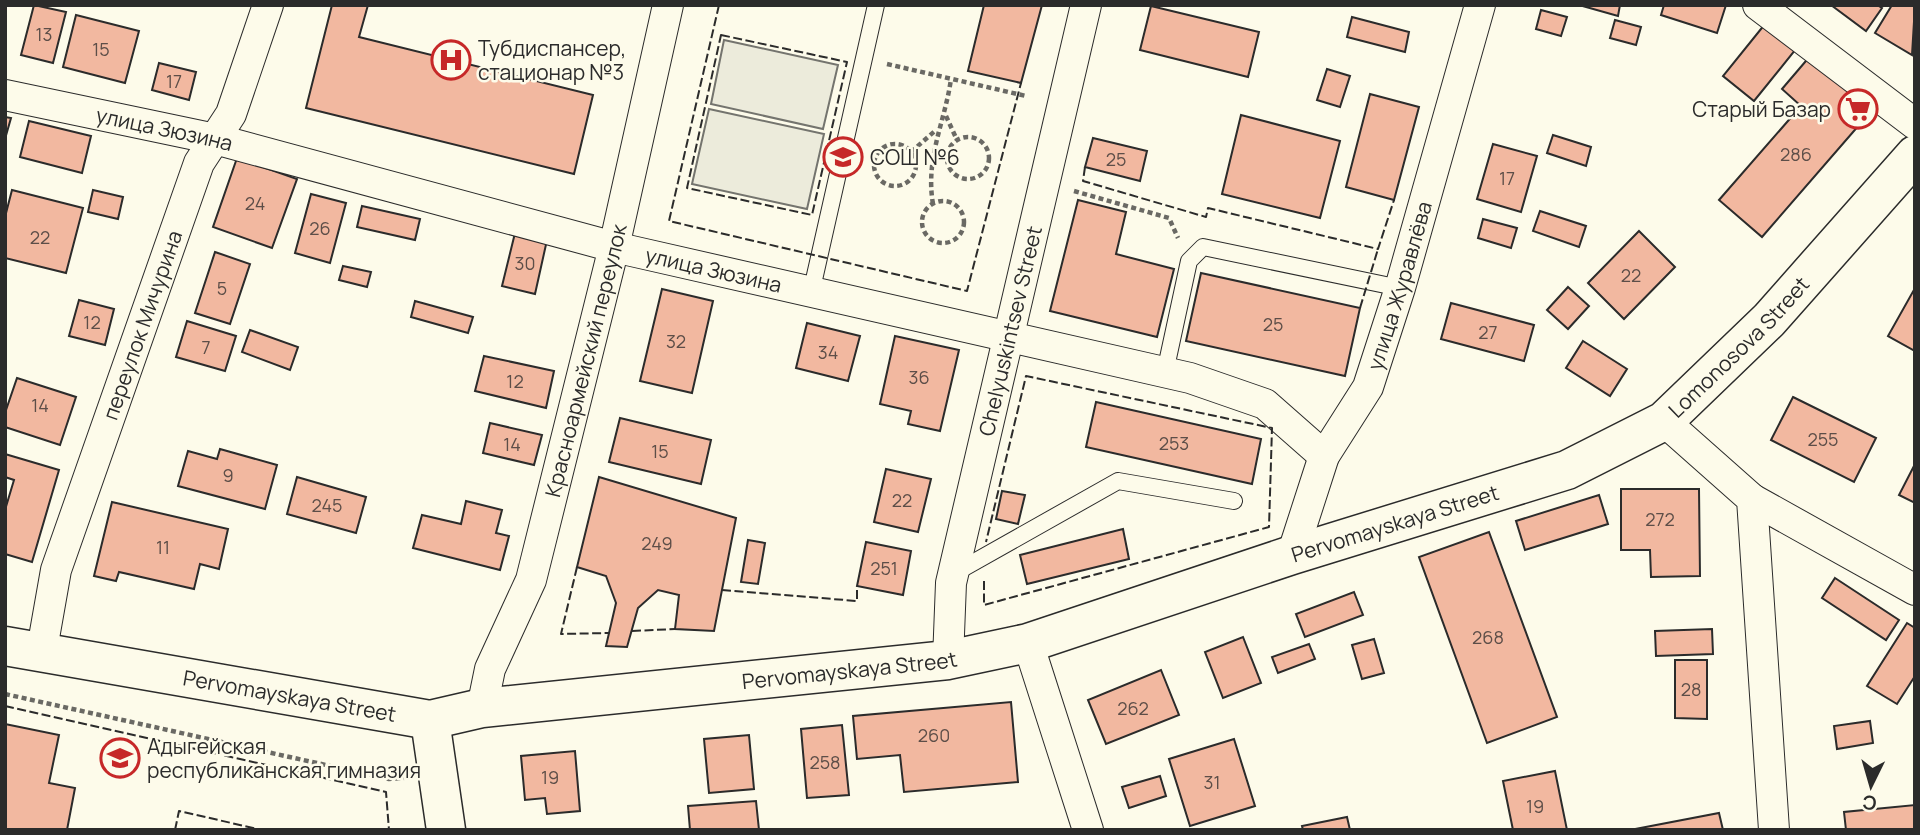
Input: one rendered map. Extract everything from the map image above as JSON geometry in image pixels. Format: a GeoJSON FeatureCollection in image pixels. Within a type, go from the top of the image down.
{"type":"FeatureCollection","features":[{"type":"Feature","properties":{"kind":"street","name":"переулок Мичурина"},"geometry":{"type":"LineString","coordinates":[[23,650],[56,570],[198,163],[232,114],[268,5]]}},
{"type":"Feature","properties":{"kind":"street","name":"Красноармейский переулок"},"geometry":{"type":"LineString","coordinates":[[482,708],[490,669],[531,580],[614,247],[668,5]]}},
{"type":"Feature","properties":{"kind":"street","name":"Chelyuskintsev Street"},"geometry":{"type":"LineString","coordinates":[[948,660],[953,574],[1086,5]]}},
{"type":"Feature","properties":{"kind":"street","name":"улица Журавлёва"},"geometry":{"type":"LineString","coordinates":[[1292,555],[1324,456],[1368,387],[1480,5]]}},
{"type":"Feature","properties":{"kind":"street"},"geometry":{"type":"LineString","coordinates":[[1758,5],[1915,124]]}},
{"type":"Feature","properties":{"kind":"street","name":"улица Зюзина"},"geometry":{"type":"LineString","coordinates":[[5,95],[215,139],[614,247],[1007,339],[1165,372],[1265,404],[1324,456]]}},
{"type":"Feature","properties":{"kind":"street","name":"Lomonosova Street"},"geometry":{"type":"LineString","coordinates":[[1915,155],[1769,320],[1664,421],[1752,499],[1915,590]]}},
{"type":"Feature","properties":{"kind":"street","name":"Pervomayskaya Street"},"geometry":{"type":"LineString","coordinates":[[23,650],[430,720],[482,708],[948,660],[1028,643],[1292,555],[1567,470],[1664,421]]}},
{"type":"Feature","properties":{"kind":"street"},"geometry":{"type":"LineString","coordinates":[[1752,499],[1774,830]]}},
{"type":"Feature","properties":{"kind":"street"},"geometry":{"type":"LineString","coordinates":[[1028,643],[1088,830]]}},
{"type":"Feature","properties":{"kind":"street"},"geometry":{"type":"LineString","coordinates":[[430,720],[446,830]]}},
{"type":"Feature","properties":{"kind":"lane"},"geometry":{"type":"LineString","coordinates":[[811,293],[876,5]]}},
{"type":"Feature","properties":{"kind":"lane"},"geometry":{"type":"LineString","coordinates":[[1165,372],[1189,261],[1203,247],[1399,288]]}},
{"type":"Feature","properties":{"kind":"lane"},"geometry":{"type":"LineString","coordinates":[[953,574],[1118,481],[1234,501]]}},
{"type":"Feature","properties":{"kind":"path"},"geometry":{"type":"LineString","coordinates":[[864,58],[1026,96]]}},
{"type":"Feature","properties":{"kind":"path"},"geometry":{"type":"LineString","coordinates":[[933,204],[947,202],[960,208],[963,229],[954,240],[942,243],[926,232],[923,220],[933,204],[932,158],[946,115],[951,79]]}},
{"type":"Feature","properties":{"kind":"path"},"geometry":{"type":"LineString","coordinates":[[946,115],[957,140]]}},
{"type":"Feature","properties":{"kind":"path"},"geometry":{"type":"LineString","coordinates":[[911,152],[940,127]]}},
{"type":"Feature","properties":{"kind":"path"},"geometry":{"type":"LineString","coordinates":[[964,137],[978,139],[988,150],[988,164],[979,176],[966,178],[950,169],[947,156],[957,140],[964,137]]}},
{"type":"Feature","properties":{"kind":"path"},"geometry":{"type":"LineString","coordinates":[[898,145],[911,152],[916,166],[911,179],[899,186],[881,181],[874,170],[879,152],[898,145]]}},
{"type":"Feature","properties":{"kind":"path"},"geometry":{"type":"LineString","coordinates":[[1044,183],[1169,218],[1189,261]]}},
{"type":"Feature","properties":{"kind":"path"},"geometry":{"type":"LineString","coordinates":[[5,694],[389,779],[417,777]]}},
{"type":"Feature","properties":{"kind":"shaded area"},"geometry":{"type":"Polygon","coordinates":[[[724,40],[838,65],[823,129],[711,104],[724,40]]]}},
{"type":"Feature","properties":{"kind":"shaded area"},"geometry":{"type":"Polygon","coordinates":[[[709,109],[824,134],[807,209],[692,184],[709,109]]]}},
{"type":"Feature","properties":{"kind":"building"},"geometry":{"type":"Polygon","coordinates":[[[34,5],[66,12],[53,63],[21,55],[34,5]]]}},
{"type":"Feature","properties":{"kind":"building"},"geometry":{"type":"Polygon","coordinates":[[[332,5],[368,5],[359,37],[593,95],[574,174],[306,108],[332,5]]]}},
{"type":"Feature","properties":{"kind":"building"},"geometry":{"type":"Polygon","coordinates":[[[984,5],[1042,5],[1021,83],[968,71],[984,5]]]}},
{"type":"Feature","properties":{"kind":"building"},"geometry":{"type":"Polygon","coordinates":[[[1579,5],[1620,5],[1618,16],[1579,5]]]}},
{"type":"Feature","properties":{"kind":"building"},"geometry":{"type":"Polygon","coordinates":[[[1664,5],[1726,5],[1717,33],[1661,15],[1664,5]]]}},
{"type":"Feature","properties":{"kind":"building"},"geometry":{"type":"Polygon","coordinates":[[[1831,5],[1877,5],[1882,8],[1866,31],[1831,5]]]}},
{"type":"Feature","properties":{"kind":"building"},"geometry":{"type":"Polygon","coordinates":[[[1892,5],[1915,5],[1912,55],[1875,33],[1892,5]]]}},
{"type":"Feature","properties":{"kind":"building"},"geometry":{"type":"Polygon","coordinates":[[[1151,6],[1259,32],[1248,77],[1140,50],[1151,6]]]}},
{"type":"Feature","properties":{"kind":"building"},"geometry":{"type":"Polygon","coordinates":[[[1541,10],[1567,17],[1561,36],[1536,29],[1541,10]]]}},
{"type":"Feature","properties":{"kind":"building"},"geometry":{"type":"Polygon","coordinates":[[[76,15],[139,31],[125,83],[63,67],[76,15]]]}},
{"type":"Feature","properties":{"kind":"building"},"geometry":{"type":"Polygon","coordinates":[[[1352,17],[1409,32],[1405,52],[1347,37],[1352,17]]]}},
{"type":"Feature","properties":{"kind":"building"},"geometry":{"type":"Polygon","coordinates":[[[1615,20],[1641,27],[1636,45],[1610,38],[1615,20]]]}},
{"type":"Feature","properties":{"kind":"building"},"geometry":{"type":"Polygon","coordinates":[[[1765,24],[1796,49],[1754,101],[1723,76],[1765,24]]]}},
{"type":"Feature","properties":{"kind":"building"},"geometry":{"type":"Polygon","coordinates":[[[1811,55],[1873,109],[1762,237],[1719,200],[1801,106],[1782,89],[1811,55]]]}},
{"type":"Feature","properties":{"kind":"building"},"geometry":{"type":"Polygon","coordinates":[[[159,63],[196,72],[189,100],[152,90],[159,63]]]}},
{"type":"Feature","properties":{"kind":"building"},"geometry":{"type":"Polygon","coordinates":[[[1327,69],[1350,76],[1340,107],[1317,100],[1327,69]]]}},
{"type":"Feature","properties":{"kind":"building"},"geometry":{"type":"Polygon","coordinates":[[[1370,94],[1419,107],[1394,200],[1346,187],[1370,94]]]}},
{"type":"Feature","properties":{"kind":"building"},"geometry":{"type":"Polygon","coordinates":[[[1241,115],[1340,141],[1320,218],[1222,194],[1241,115]]]}},
{"type":"Feature","properties":{"kind":"building"},"geometry":{"type":"Polygon","coordinates":[[[5,117],[11,118],[5,139],[5,117]]]}},
{"type":"Feature","properties":{"kind":"building"},"geometry":{"type":"Polygon","coordinates":[[[29,121],[91,136],[82,173],[20,157],[29,121]]]}},
{"type":"Feature","properties":{"kind":"building"},"geometry":{"type":"Polygon","coordinates":[[[1553,135],[1591,147],[1586,166],[1547,153],[1553,135]]]}},
{"type":"Feature","properties":{"kind":"building"},"geometry":{"type":"Polygon","coordinates":[[[1093,138],[1147,151],[1140,181],[1085,167],[1093,138]]]}},
{"type":"Feature","properties":{"kind":"building"},"geometry":{"type":"Polygon","coordinates":[[[1493,144],[1537,156],[1521,212],[1477,199],[1493,144]]]}},
{"type":"Feature","properties":{"kind":"building"},"geometry":{"type":"Polygon","coordinates":[[[237,158],[297,179],[272,248],[213,227],[237,158]]]}},
{"type":"Feature","properties":{"kind":"building"},"geometry":{"type":"Polygon","coordinates":[[[12,190],[83,208],[66,273],[5,258],[5,217],[12,190]]]}},
{"type":"Feature","properties":{"kind":"building"},"geometry":{"type":"Polygon","coordinates":[[[93,190],[123,197],[118,219],[88,212],[93,190]]]}},
{"type":"Feature","properties":{"kind":"building"},"geometry":{"type":"Polygon","coordinates":[[[311,194],[346,203],[330,263],[295,253],[311,194]]]}},
{"type":"Feature","properties":{"kind":"building"},"geometry":{"type":"Polygon","coordinates":[[[1078,200],[1126,212],[1116,254],[1174,269],[1157,337],[1050,311],[1078,200]]]}},
{"type":"Feature","properties":{"kind":"building"},"geometry":{"type":"Polygon","coordinates":[[[362,206],[420,219],[415,240],[357,227],[362,206]]]}},
{"type":"Feature","properties":{"kind":"building"},"geometry":{"type":"Polygon","coordinates":[[[1540,211],[1586,226],[1579,247],[1533,231],[1540,211]]]}},
{"type":"Feature","properties":{"kind":"building"},"geometry":{"type":"Polygon","coordinates":[[[1483,219],[1517,228],[1511,248],[1478,238],[1483,219]]]}},
{"type":"Feature","properties":{"kind":"building"},"geometry":{"type":"Polygon","coordinates":[[[1639,231],[1675,267],[1624,319],[1588,283],[1639,231]]]}},
{"type":"Feature","properties":{"kind":"building"},"geometry":{"type":"Polygon","coordinates":[[[515,233],[547,240],[535,294],[502,286],[515,233]]]}},
{"type":"Feature","properties":{"kind":"building"},"geometry":{"type":"Polygon","coordinates":[[[215,252],[250,264],[230,324],[195,313],[215,252]]]}},
{"type":"Feature","properties":{"kind":"building"},"geometry":{"type":"Polygon","coordinates":[[[343,266],[371,272],[367,287],[339,280],[343,266]]]}},
{"type":"Feature","properties":{"kind":"building"},"geometry":{"type":"Polygon","coordinates":[[[1201,273],[1360,308],[1345,376],[1186,341],[1201,273]]]}},
{"type":"Feature","properties":{"kind":"building"},"geometry":{"type":"Polygon","coordinates":[[[1568,287],[1589,306],[1568,329],[1547,310],[1568,287]]]}},
{"type":"Feature","properties":{"kind":"building"},"geometry":{"type":"Polygon","coordinates":[[[1915,288],[1915,351],[1888,336],[1915,288]]]}},
{"type":"Feature","properties":{"kind":"building"},"geometry":{"type":"Polygon","coordinates":[[[662,289],[713,301],[692,393],[640,381],[662,289]]]}},
{"type":"Feature","properties":{"kind":"building"},"geometry":{"type":"Polygon","coordinates":[[[79,300],[114,309],[105,345],[69,336],[79,300]]]}},
{"type":"Feature","properties":{"kind":"building"},"geometry":{"type":"Polygon","coordinates":[[[415,301],[473,317],[468,333],[411,317],[415,301]]]}},
{"type":"Feature","properties":{"kind":"building"},"geometry":{"type":"Polygon","coordinates":[[[1451,303],[1534,325],[1524,361],[1441,339],[1451,303]]]}},
{"type":"Feature","properties":{"kind":"building"},"geometry":{"type":"Polygon","coordinates":[[[187,321],[236,336],[225,371],[176,357],[187,321]]]}},
{"type":"Feature","properties":{"kind":"building"},"geometry":{"type":"Polygon","coordinates":[[[807,323],[860,336],[848,381],[796,368],[807,323]]]}},
{"type":"Feature","properties":{"kind":"building"},"geometry":{"type":"Polygon","coordinates":[[[250,330],[298,347],[290,370],[242,352],[250,330]]]}},
{"type":"Feature","properties":{"kind":"building"},"geometry":{"type":"Polygon","coordinates":[[[895,336],[959,350],[940,431],[908,424],[911,411],[880,404],[895,336]]]}},
{"type":"Feature","properties":{"kind":"building"},"geometry":{"type":"Polygon","coordinates":[[[1583,341],[1627,369],[1610,396],[1566,368],[1583,341]]]}},
{"type":"Feature","properties":{"kind":"building"},"geometry":{"type":"Polygon","coordinates":[[[484,356],[554,371],[546,408],[475,391],[484,356]]]}},
{"type":"Feature","properties":{"kind":"building"},"geometry":{"type":"Polygon","coordinates":[[[17,378],[76,397],[60,445],[5,427],[5,413],[17,378]]]}},
{"type":"Feature","properties":{"kind":"building"},"geometry":{"type":"Polygon","coordinates":[[[1793,397],[1876,438],[1854,482],[1771,440],[1793,397]]]}},
{"type":"Feature","properties":{"kind":"building"},"geometry":{"type":"Polygon","coordinates":[[[1096,402],[1261,439],[1252,484],[1086,447],[1096,402]]]}},
{"type":"Feature","properties":{"kind":"building"},"geometry":{"type":"Polygon","coordinates":[[[620,418],[711,440],[701,484],[609,462],[620,418]]]}},
{"type":"Feature","properties":{"kind":"building"},"geometry":{"type":"Polygon","coordinates":[[[490,423],[542,435],[534,465],[483,453],[490,423]]]}},
{"type":"Feature","properties":{"kind":"building"},"geometry":{"type":"Polygon","coordinates":[[[220,449],[277,465],[265,509],[178,486],[188,451],[217,459],[220,449]]]}},
{"type":"Feature","properties":{"kind":"building"},"geometry":{"type":"Polygon","coordinates":[[[5,454],[59,470],[32,562],[5,554],[5,510],[14,480],[5,477],[5,454]]]}},
{"type":"Feature","properties":{"kind":"building"},"geometry":{"type":"Polygon","coordinates":[[[1915,464],[1915,503],[1899,495],[1915,464]]]}},
{"type":"Feature","properties":{"kind":"building"},"geometry":{"type":"Polygon","coordinates":[[[886,469],[931,479],[918,532],[874,522],[886,469]]]}},
{"type":"Feature","properties":{"kind":"building"},"geometry":{"type":"Polygon","coordinates":[[[297,477],[366,497],[356,533],[287,514],[297,477]]]}},
{"type":"Feature","properties":{"kind":"building"},"geometry":{"type":"Polygon","coordinates":[[[599,477],[736,518],[714,631],[675,629],[679,595],[658,590],[638,608],[627,647],[606,646],[616,603],[606,576],[577,567],[599,477]]]}},
{"type":"Feature","properties":{"kind":"building"},"geometry":{"type":"Polygon","coordinates":[[[1621,489],[1699,489],[1700,576],[1651,577],[1650,550],[1621,550],[1621,489]]]}},
{"type":"Feature","properties":{"kind":"building"},"geometry":{"type":"Polygon","coordinates":[[[1002,491],[1025,495],[1018,524],[996,519],[1002,491]]]}},
{"type":"Feature","properties":{"kind":"building"},"geometry":{"type":"Polygon","coordinates":[[[1599,495],[1608,524],[1525,550],[1516,521],[1599,495]]]}},
{"type":"Feature","properties":{"kind":"building"},"geometry":{"type":"Polygon","coordinates":[[[466,501],[502,510],[496,533],[509,536],[500,570],[413,548],[422,515],[461,524],[466,501]]]}},
{"type":"Feature","properties":{"kind":"building"},"geometry":{"type":"Polygon","coordinates":[[[112,502],[228,529],[219,569],[200,564],[194,589],[119,572],[116,581],[94,576],[112,502]]]}},
{"type":"Feature","properties":{"kind":"building"},"geometry":{"type":"Polygon","coordinates":[[[1123,529],[1129,559],[1027,584],[1020,555],[1123,529]]]}},
{"type":"Feature","properties":{"kind":"building"},"geometry":{"type":"Polygon","coordinates":[[[1489,532],[1557,717],[1487,743],[1419,557],[1489,532]]]}},
{"type":"Feature","properties":{"kind":"building"},"geometry":{"type":"Polygon","coordinates":[[[748,540],[765,543],[758,584],[741,582],[748,540]]]}},
{"type":"Feature","properties":{"kind":"building"},"geometry":{"type":"Polygon","coordinates":[[[866,542],[911,551],[903,595],[857,586],[866,542]]]}},
{"type":"Feature","properties":{"kind":"building"},"geometry":{"type":"Polygon","coordinates":[[[1835,578],[1899,620],[1886,640],[1822,598],[1835,578]]]}},
{"type":"Feature","properties":{"kind":"building"},"geometry":{"type":"Polygon","coordinates":[[[1354,592],[1363,615],[1305,637],[1296,614],[1354,592]]]}},
{"type":"Feature","properties":{"kind":"building"},"geometry":{"type":"Polygon","coordinates":[[[1907,623],[1915,628],[1915,676],[1897,704],[1867,686],[1907,623]]]}},
{"type":"Feature","properties":{"kind":"building"},"geometry":{"type":"Polygon","coordinates":[[[1712,629],[1713,654],[1656,656],[1655,631],[1712,629]]]}},
{"type":"Feature","properties":{"kind":"building"},"geometry":{"type":"Polygon","coordinates":[[[1243,637],[1261,683],[1223,698],[1205,652],[1243,637]]]}},
{"type":"Feature","properties":{"kind":"building"},"geometry":{"type":"Polygon","coordinates":[[[1374,639],[1384,673],[1362,679],[1352,645],[1374,639]]]}},
{"type":"Feature","properties":{"kind":"building"},"geometry":{"type":"Polygon","coordinates":[[[1309,644],[1315,659],[1278,673],[1272,657],[1309,644]]]}},
{"type":"Feature","properties":{"kind":"building"},"geometry":{"type":"Polygon","coordinates":[[[1675,660],[1707,660],[1707,719],[1675,718],[1675,660]]]}},
{"type":"Feature","properties":{"kind":"building"},"geometry":{"type":"Polygon","coordinates":[[[1161,670],[1179,715],[1106,744],[1088,700],[1161,670]]]}},
{"type":"Feature","properties":{"kind":"building"},"geometry":{"type":"Polygon","coordinates":[[[1011,702],[1018,782],[904,792],[900,755],[857,759],[853,716],[1011,702]]]}},
{"type":"Feature","properties":{"kind":"building"},"geometry":{"type":"Polygon","coordinates":[[[1870,721],[1873,743],[1837,749],[1834,726],[1870,721]]]}},
{"type":"Feature","properties":{"kind":"building"},"geometry":{"type":"Polygon","coordinates":[[[5,724],[59,735],[49,783],[75,788],[67,830],[5,830],[5,724]]]}},
{"type":"Feature","properties":{"kind":"building"},"geometry":{"type":"Polygon","coordinates":[[[842,725],[849,795],[807,798],[801,729],[842,725]]]}},
{"type":"Feature","properties":{"kind":"building"},"geometry":{"type":"Polygon","coordinates":[[[749,735],[754,789],[709,793],[704,739],[749,735]]]}},
{"type":"Feature","properties":{"kind":"building"},"geometry":{"type":"Polygon","coordinates":[[[1234,739],[1255,806],[1190,826],[1169,759],[1234,739]]]}},
{"type":"Feature","properties":{"kind":"building"},"geometry":{"type":"Polygon","coordinates":[[[575,751],[580,811],[547,814],[545,798],[525,800],[521,756],[575,751]]]}},
{"type":"Feature","properties":{"kind":"building"},"geometry":{"type":"Polygon","coordinates":[[[1555,771],[1567,830],[1513,830],[1503,781],[1555,771]]]}},
{"type":"Feature","properties":{"kind":"building"},"geometry":{"type":"Polygon","coordinates":[[[1160,776],[1166,796],[1129,808],[1122,787],[1160,776]]]}},
{"type":"Feature","properties":{"kind":"building"},"geometry":{"type":"Polygon","coordinates":[[[756,801],[759,830],[690,830],[688,806],[756,801]]]}},
{"type":"Feature","properties":{"kind":"building"},"geometry":{"type":"Polygon","coordinates":[[[1915,805],[1915,830],[1846,830],[1844,812],[1915,805]]]}},
{"type":"Feature","properties":{"kind":"building"},"geometry":{"type":"Polygon","coordinates":[[[1719,813],[1723,830],[1630,830],[1719,813]]]}},
{"type":"Feature","properties":{"kind":"building"},"geometry":{"type":"Polygon","coordinates":[[[1347,817],[1350,830],[1303,830],[1302,826],[1347,817]]]}},
{"type":"Feature","properties":{"kind":"fence"},"geometry":{"type":"LineString","coordinates":[[719,5],[669,221],[967,291],[1021,83]]}},
{"type":"Feature","properties":{"kind":"fence"},"geometry":{"type":"LineString","coordinates":[[721,35],[847,62],[812,215],[687,188],[721,35]]}},
{"type":"Feature","properties":{"kind":"fence"},"geometry":{"type":"LineString","coordinates":[[1085,167],[1083,181],[1206,217],[1208,208],[1378,249],[1394,200]]}},
{"type":"Feature","properties":{"kind":"fence"},"geometry":{"type":"LineString","coordinates":[[1360,308],[1378,249]]}},
{"type":"Feature","properties":{"kind":"fence"},"geometry":{"type":"LineString","coordinates":[[984,581],[984,605],[1269,527],[1272,428],[1026,376],[986,542]]}},
{"type":"Feature","properties":{"kind":"fence"},"geometry":{"type":"LineString","coordinates":[[577,567],[561,634],[609,633]]}},
{"type":"Feature","properties":{"kind":"fence"},"geometry":{"type":"LineString","coordinates":[[722,590],[857,601],[857,586]]}},
{"type":"Feature","properties":{"kind":"fence"},"geometry":{"type":"LineString","coordinates":[[632,631],[675,629]]}},
{"type":"Feature","properties":{"kind":"fence"},"geometry":{"type":"LineString","coordinates":[[5,706],[386,792],[389,830]]}},
{"type":"Feature","properties":{"kind":"fence"},"geometry":{"type":"LineString","coordinates":[[175,830],[179,811],[262,830]]}},
{"type":"Feature","properties":{"kind":"place","name":"Тубдиспансер, стационар №3"},"geometry":{"type":"Point","coordinates":[451,60]}},
{"type":"Feature","properties":{"kind":"place","name":"Старый Базар"},"geometry":{"type":"Point","coordinates":[1858,109]}},
{"type":"Feature","properties":{"kind":"place","name":"СОШ №6"},"geometry":{"type":"Point","coordinates":[843,157]}},
{"type":"Feature","properties":{"kind":"place","name":"Адыгейская республиканская гимназия"},"geometry":{"type":"Point","coordinates":[120,758]}}]}
